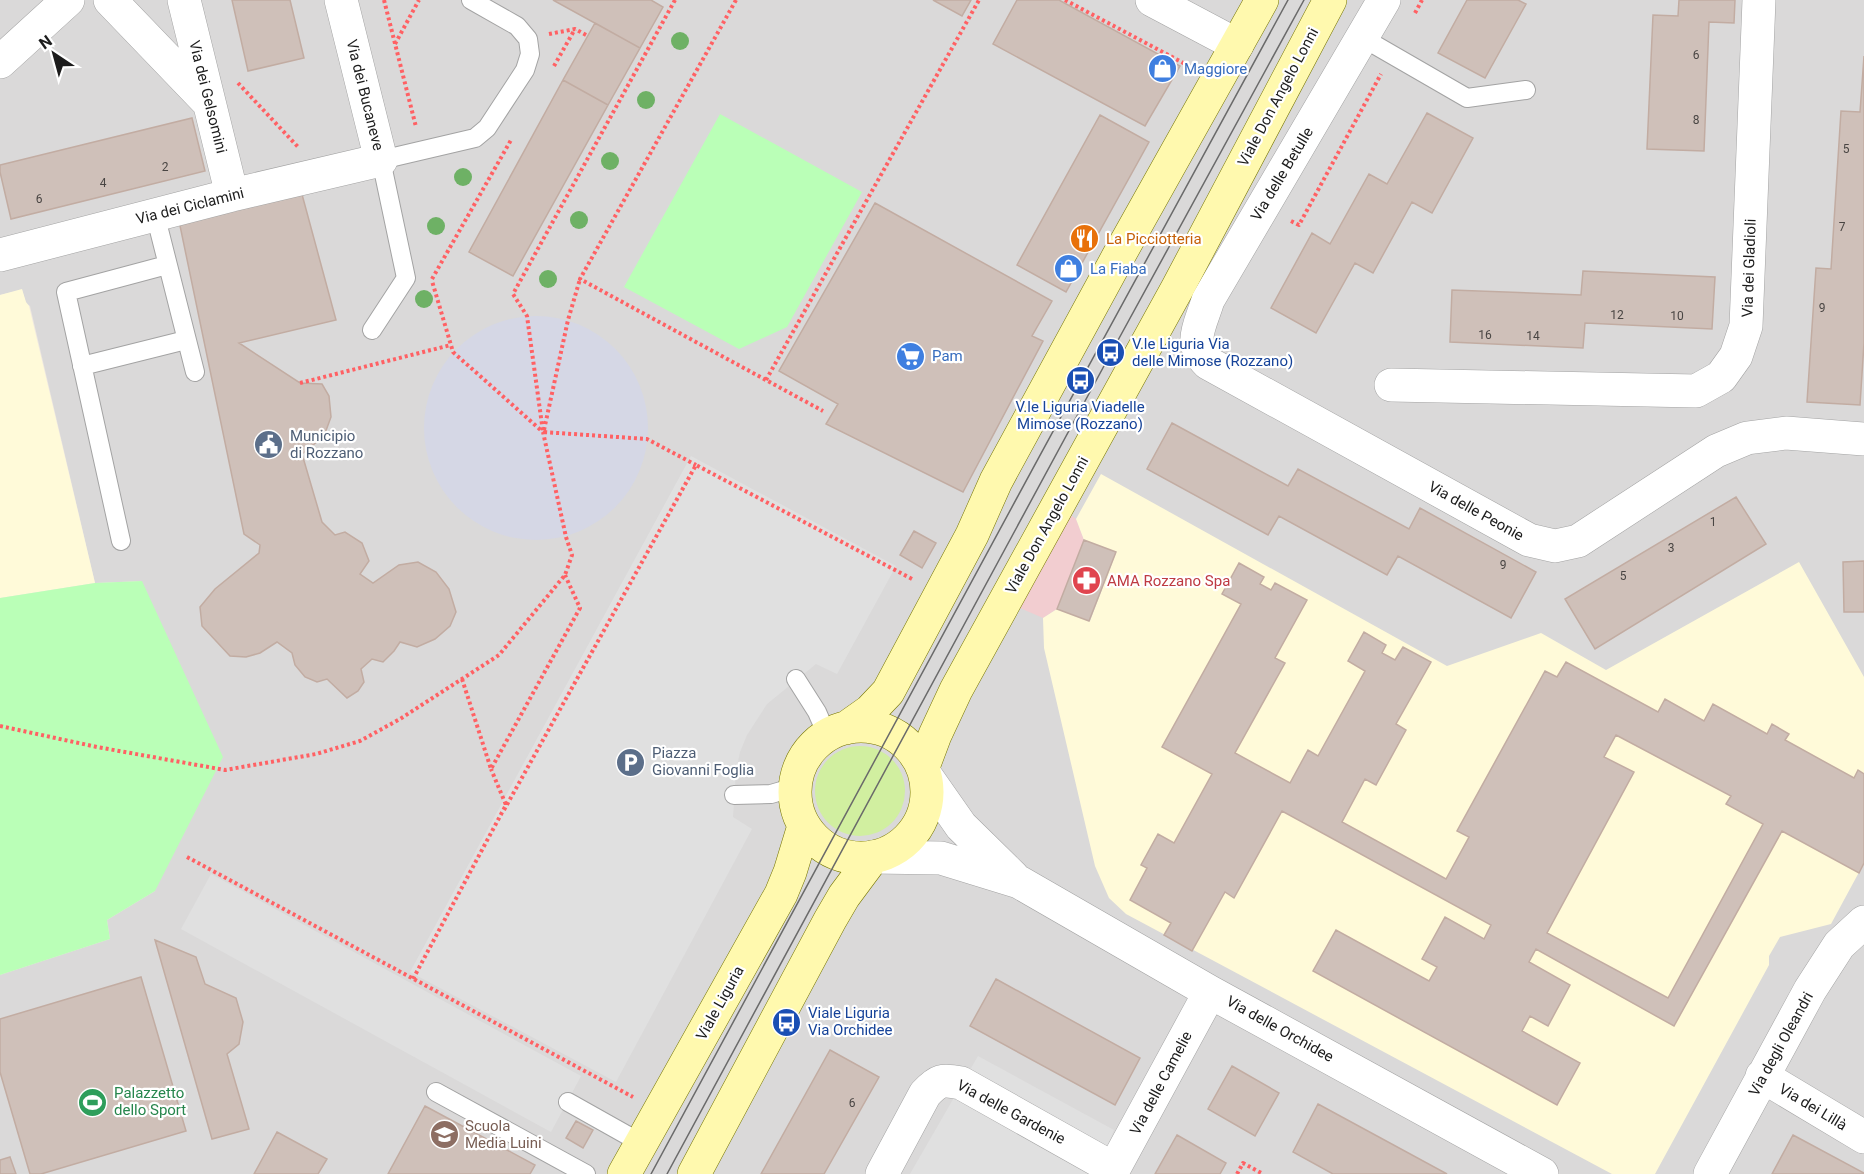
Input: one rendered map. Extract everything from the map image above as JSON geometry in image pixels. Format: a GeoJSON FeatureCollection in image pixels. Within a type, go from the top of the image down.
{"type":"FeatureCollection","features":[{"type":"Feature","properties":{"kind":"main road"},"geometry":{"type":"LineString","coordinates":[[836,731],[866,726],[890,732],[903,740],[914,752],[924,772],[927,798],[922,818],[910,836],[894,850],[873,857],[857,858],[835,853],[815,840],[804,826],[797,807],[795,787],[800,766],[811,749],[836,731],[870,711],[888,692],[972,536],[996,481],[1262,0]]}},
{"type":"Feature","properties":{"kind":"main road","name":"Viale Don Angelo Lonni"},"geometry":{"type":"LineString","coordinates":[[924,772],[935,735],[956,690],[1171,299],[1330,0]]}},
{"type":"Feature","properties":{"kind":"main road","name":"Viale Liguria"},"geometry":{"type":"LineString","coordinates":[[624,1174],[781,894],[804,826]]}},
{"type":"Feature","properties":{"kind":"main road"},"geometry":{"type":"LineString","coordinates":[[694,1174],[830,920],[844,896],[873,857]]}},
{"type":"Feature","properties":{"kind":"street"},"geometry":{"type":"LineString","coordinates":[[0,63],[68,0]]}},
{"type":"Feature","properties":{"kind":"street"},"geometry":{"type":"LineString","coordinates":[[110,0],[210,103]]}},
{"type":"Feature","properties":{"kind":"street","name":"Via dei Gelsomini"},"geometry":{"type":"LineString","coordinates":[[184,0],[232,195]]}},
{"type":"Feature","properties":{"kind":"street","name":"Via dei Bucaneve"},"geometry":{"type":"LineString","coordinates":[[341,0],[381,159]]}},
{"type":"Feature","properties":{"kind":"street"},"geometry":{"type":"LineString","coordinates":[[1152,0],[1237,45]]}},
{"type":"Feature","properties":{"kind":"street","name":"Via delle Betulle"},"geometry":{"type":"LineString","coordinates":[[1199,354],[1196,339],[1208,300],[1384,0]]}},
{"type":"Feature","properties":{"kind":"street","name":"Via dei Gladioli"},"geometry":{"type":"LineString","coordinates":[[1391,385],[1696,391],[1720,377],[1736,356],[1746,326],[1759,0]]}},
{"type":"Feature","properties":{"kind":"street","name":"Via dei Ciclamini"},"geometry":{"type":"LineString","coordinates":[[0,255],[155,214],[381,159]]}},
{"type":"Feature","properties":{"kind":"street","name":"Via delle Peonie"},"geometry":{"type":"LineString","coordinates":[[1199,354],[1208,363],[1529,540],[1555,546],[1578,541],[1716,451],[1748,438],[1786,433],[1864,439]]}},
{"type":"Feature","properties":{"kind":"street","name":"Via delle Orchidee"},"geometry":{"type":"LineString","coordinates":[[924,772],[961,826],[1019,882]]}},
{"type":"Feature","properties":{"kind":"street","name":"Via delle Orchidee"},"geometry":{"type":"LineString","coordinates":[[873,857],[941,858],[1019,882],[1210,992],[1542,1174]]}},
{"type":"Feature","properties":{"kind":"street","name":"Via degli Oleandri"},"geometry":{"type":"LineString","coordinates":[[1710,1174],[1762,1076],[1827,962],[1839,945],[1864,922]]}},
{"type":"Feature","properties":{"kind":"street","name":"Via delle Camelie"},"geometry":{"type":"LineString","coordinates":[[1113,1172],[1210,992]]}},
{"type":"Feature","properties":{"kind":"street","name":"Via dei Lillà"},"geometry":{"type":"LineString","coordinates":[[1762,1076],[1864,1137]]}},
{"type":"Feature","properties":{"kind":"street","name":"Via delle Gardenie"},"geometry":{"type":"LineString","coordinates":[[882,1174],[925,1094],[934,1084],[945,1079],[962,1083],[1113,1172]]}},
{"type":"Feature","properties":{"kind":"lane"},"geometry":{"type":"LineString","coordinates":[[471,0],[517,26],[528,39]]}},
{"type":"Feature","properties":{"kind":"lane"},"geometry":{"type":"LineString","coordinates":[[1363,38],[1467,98],[1526,90]]}},
{"type":"Feature","properties":{"kind":"lane","name":"Via dei Bucaneve"},"geometry":{"type":"LineString","coordinates":[[381,159],[476,138],[488,128],[525,70],[530,54],[528,39]]}},
{"type":"Feature","properties":{"kind":"lane"},"geometry":{"type":"LineString","coordinates":[[372,330],[406,278],[381,159]]}},
{"type":"Feature","properties":{"kind":"lane"},"geometry":{"type":"LineString","coordinates":[[155,214],[195,372]]}},
{"type":"Feature","properties":{"kind":"lane"},"geometry":{"type":"LineString","coordinates":[[121,541],[66,292],[167,265]]}},
{"type":"Feature","properties":{"kind":"lane"},"geometry":{"type":"LineString","coordinates":[[82,366],[186,340]]}},
{"type":"Feature","properties":{"kind":"lane"},"geometry":{"type":"LineString","coordinates":[[796,679],[817,712],[836,731]]}},
{"type":"Feature","properties":{"kind":"lane"},"geometry":{"type":"LineString","coordinates":[[734,795],[771,794],[795,787]]}},
{"type":"Feature","properties":{"kind":"lane"},"geometry":{"type":"LineString","coordinates":[[436,1092],[586,1174]]}},
{"type":"Feature","properties":{"kind":"lane"},"geometry":{"type":"LineString","coordinates":[[568,1102],[641,1143]]}},
{"type":"Feature","properties":{"kind":"path"},"geometry":{"type":"LineString","coordinates":[[384,0],[422,151]]}},
{"type":"Feature","properties":{"kind":"path"},"geometry":{"type":"LineString","coordinates":[[395,44],[419,0]]}},
{"type":"Feature","properties":{"kind":"path"},"geometry":{"type":"LineString","coordinates":[[0,726],[97,747],[225,770],[316,754],[360,741],[399,719],[499,655],[566,575],[572,555],[543,432],[527,315],[513,294],[675,0]]}},
{"type":"Feature","properties":{"kind":"path"},"geometry":{"type":"LineString","coordinates":[[543,432],[568,320],[580,279],[736,0]]}},
{"type":"Feature","properties":{"kind":"path"},"geometry":{"type":"LineString","coordinates":[[766,380],[979,0]]}},
{"type":"Feature","properties":{"kind":"path"},"geometry":{"type":"LineString","coordinates":[[1065,0],[1191,67]]}},
{"type":"Feature","properties":{"kind":"path"},"geometry":{"type":"LineString","coordinates":[[528,39],[575,29],[588,36]]}},
{"type":"Feature","properties":{"kind":"path"},"geometry":{"type":"LineString","coordinates":[[552,69],[575,29]]}},
{"type":"Feature","properties":{"kind":"path"},"geometry":{"type":"LineString","coordinates":[[633,61],[639,65]]}},
{"type":"Feature","properties":{"kind":"path"},"geometry":{"type":"LineString","coordinates":[[233,78],[323,173]]}},
{"type":"Feature","properties":{"kind":"path"},"geometry":{"type":"LineString","coordinates":[[431,279],[512,139]]}},
{"type":"Feature","properties":{"kind":"path"},"geometry":{"type":"LineString","coordinates":[[580,279],[824,411]]}},
{"type":"Feature","properties":{"kind":"path"},"geometry":{"type":"LineString","coordinates":[[300,383],[452,345]]}},
{"type":"Feature","properties":{"kind":"path"},"geometry":{"type":"LineString","coordinates":[[453,352],[543,432],[647,440],[915,581]]}},
{"type":"Feature","properties":{"kind":"path"},"geometry":{"type":"LineString","coordinates":[[413,979],[696,465]]}},
{"type":"Feature","properties":{"kind":"path"},"geometry":{"type":"LineString","coordinates":[[492,770],[580,608],[566,575]]}},
{"type":"Feature","properties":{"kind":"path"},"geometry":{"type":"LineString","coordinates":[[462,679],[492,770],[507,805],[504,810]]}},
{"type":"Feature","properties":{"kind":"path"},"geometry":{"type":"LineString","coordinates":[[187,857],[635,1098]]}},
{"type":"Feature","properties":{"kind":"path"},"geometry":{"type":"LineString","coordinates":[[1237,1174],[1243,1163],[1263,1174]]}},
{"type":"Feature","properties":{"kind":"shaded area"},"geometry":{"type":"Polygon","coordinates":[[[0,0],[1864,0],[1864,1174],[0,1174],[0,975],[110,939],[107,920],[155,891],[142,581],[95,583],[30,306],[26,303],[22,290],[0,295],[0,0]]]}},
{"type":"Feature","properties":{"kind":"shaded area"},"geometry":{"type":"Polygon","coordinates":[[[22,289],[29,306],[95,583],[0,598],[0,295],[22,289]]]}},
{"type":"Feature","properties":{"kind":"shaded area"},"geometry":{"type":"Polygon","coordinates":[[[536,316],[558,318],[589,329],[615,349],[635,375],[646,406],[648,428],[646,450],[635,481],[615,507],[589,527],[558,538],[536,540],[514,538],[483,527],[457,507],[437,481],[426,450],[424,428],[426,406],[437,375],[457,349],[483,329],[514,318],[536,316]]]}},
{"type":"Feature","properties":{"kind":"shaded area","name":"Piazza Giovanni Foglia"},"geometry":{"type":"Polygon","coordinates":[[[691,456],[896,566],[837,674],[816,664],[767,704],[747,735],[736,771],[733,817],[752,829],[616,1082],[410,972],[691,456]]]}},
{"type":"Feature","properties":{"kind":"shaded area"},"geometry":{"type":"Polygon","coordinates":[[[1101,474],[1447,666],[1541,633],[1606,670],[1799,562],[1864,677],[1864,863],[1831,924],[1780,937],[1769,956],[1769,965],[1655,1174],[1612,1174],[1126,914],[1109,898],[1095,866],[1044,648],[1043,618],[1057,609],[1090,621],[1116,553],[1084,540],[1076,519],[1101,474]]]}},
{"type":"Feature","properties":{"kind":"shaded area"},"geometry":{"type":"Polygon","coordinates":[[[1063,509],[1076,519],[1084,540],[1116,552],[1089,621],[1057,609],[1043,618],[1011,604],[1063,509]]]}},
{"type":"Feature","properties":{"kind":"shaded area"},"geometry":{"type":"Polygon","coordinates":[[[211,874],[581,1076],[551,1132],[181,929],[211,874]]]}},
{"type":"Feature","properties":{"kind":"shaded area"},"geometry":{"type":"Polygon","coordinates":[[[978,1056],[1114,1130],[1096,1174],[910,1174],[978,1056]]]}},
{"type":"Feature","properties":{"kind":"green space"},"geometry":{"type":"Polygon","coordinates":[[[720,114],[862,192],[787,327],[739,349],[624,287],[720,114]]]}},
{"type":"Feature","properties":{"kind":"green space"},"geometry":{"type":"Polygon","coordinates":[[[142,581],[223,757],[155,891],[107,920],[110,939],[0,975],[0,598],[95,583],[142,581]]]}},
{"type":"Feature","properties":{"kind":"green space"},"geometry":{"type":"Polygon","coordinates":[[[860,746],[877,749],[892,759],[902,774],[905,791],[902,808],[892,823],[877,833],[860,836],[843,833],[828,823],[818,808],[815,791],[818,774],[828,759],[843,749],[860,746]]]}},
{"type":"Feature","properties":{"kind":"building"},"geometry":{"type":"Polygon","coordinates":[[[232,0],[290,0],[304,58],[248,71],[232,0]]]}},
{"type":"Feature","properties":{"kind":"building"},"geometry":{"type":"Polygon","coordinates":[[[553,0],[651,0],[663,7],[640,48],[553,0]]]}},
{"type":"Feature","properties":{"kind":"building"},"geometry":{"type":"Polygon","coordinates":[[[933,0],[971,0],[962,16],[933,0]]]}},
{"type":"Feature","properties":{"kind":"building"},"geometry":{"type":"Polygon","coordinates":[[[1017,0],[1059,0],[1180,66],[1145,126],[993,44],[1017,0]]]}},
{"type":"Feature","properties":{"kind":"building"},"geometry":{"type":"Polygon","coordinates":[[[1467,0],[1518,0],[1526,4],[1485,78],[1438,53],[1467,0]]]}},
{"type":"Feature","properties":{"kind":"building"},"geometry":{"type":"Polygon","coordinates":[[[1679,0],[1735,0],[1734,23],[1709,22],[1704,151],[1647,149],[1653,15],[1678,16],[1679,0]]]}},
{"type":"Feature","properties":{"kind":"building"},"geometry":{"type":"Polygon","coordinates":[[[595,23],[640,48],[608,105],[563,80],[595,23]]]}},
{"type":"Feature","properties":{"kind":"building"},"geometry":{"type":"Polygon","coordinates":[[[1864,56],[1864,343],[1860,405],[1807,402],[1816,268],[1831,269],[1841,111],[1860,112],[1864,56]]]}},
{"type":"Feature","properties":{"kind":"building"},"geometry":{"type":"Polygon","coordinates":[[[563,80],[608,105],[513,276],[469,252],[563,80]]]}},
{"type":"Feature","properties":{"kind":"building"},"geometry":{"type":"Polygon","coordinates":[[[1427,113],[1473,138],[1432,213],[1412,202],[1373,273],[1355,263],[1316,333],[1271,308],[1312,233],[1330,244],[1369,174],[1387,184],[1427,113]]]}},
{"type":"Feature","properties":{"kind":"building"},"geometry":{"type":"Polygon","coordinates":[[[1100,115],[1149,142],[1066,292],[1017,265],[1100,115]]]}},
{"type":"Feature","properties":{"kind":"building"},"geometry":{"type":"Polygon","coordinates":[[[192,118],[205,171],[11,219],[0,165],[192,118]]]}},
{"type":"Feature","properties":{"kind":"building","name":"Municipio di Rozzano"},"geometry":{"type":"Polygon","coordinates":[[[300,187],[336,320],[239,343],[300,383],[322,384],[329,396],[331,417],[324,436],[302,454],[322,522],[335,535],[345,532],[362,543],[369,561],[360,574],[373,583],[399,565],[418,562],[436,572],[449,589],[456,612],[450,626],[435,639],[417,647],[400,642],[383,662],[372,659],[361,669],[364,682],[358,691],[347,698],[327,679],[317,682],[305,677],[295,665],[292,653],[277,642],[260,653],[246,657],[230,656],[202,626],[200,607],[215,589],[259,553],[260,545],[244,534],[178,216],[300,187]]]}},
{"type":"Feature","properties":{"kind":"building","name":"Pam"},"geometry":{"type":"Polygon","coordinates":[[[875,203],[1052,301],[1032,336],[1043,341],[963,492],[826,424],[838,404],[779,371],[875,203]]]}},
{"type":"Feature","properties":{"kind":"building"},"geometry":{"type":"Polygon","coordinates":[[[1583,271],[1715,277],[1712,329],[1585,323],[1583,348],[1450,342],[1452,290],[1581,295],[1583,271]]]}},
{"type":"Feature","properties":{"kind":"building"},"geometry":{"type":"Polygon","coordinates":[[[1172,423],[1288,486],[1298,469],[1409,529],[1420,508],[1536,572],[1511,618],[1398,556],[1387,575],[1279,516],[1268,535],[1147,469],[1172,423]]]}},
{"type":"Feature","properties":{"kind":"building"},"geometry":{"type":"Polygon","coordinates":[[[1736,497],[1766,544],[1595,649],[1565,599],[1736,497]]]}},
{"type":"Feature","properties":{"kind":"building"},"geometry":{"type":"Polygon","coordinates":[[[914,531],[936,543],[922,568],[900,555],[914,531]]]}},
{"type":"Feature","properties":{"kind":"building","name":"AMA Rozzano Spa"},"geometry":{"type":"Polygon","coordinates":[[[1084,540],[1116,552],[1089,621],[1057,609],[1084,540]]]}},
{"type":"Feature","properties":{"kind":"building"},"geometry":{"type":"Polygon","coordinates":[[[1864,561],[1864,612],[1844,612],[1843,562],[1864,561]]]}},
{"type":"Feature","properties":{"kind":"building"},"geometry":{"type":"Polygon","coordinates":[[[1239,563],[1264,577],[1260,584],[1271,590],[1275,583],[1307,600],[1275,658],[1285,663],[1235,753],[1290,783],[1308,750],[1318,756],[1365,671],[1348,661],[1364,632],[1386,645],[1382,653],[1395,660],[1403,647],[1431,662],[1396,724],[1406,730],[1376,785],[1365,779],[1342,822],[1446,879],[1469,837],[1457,831],[1545,671],[1557,677],[1566,662],[1658,712],[1665,699],[1704,721],[1713,704],[1767,734],[1772,724],[1789,734],[1785,740],[1854,778],[1858,770],[1864,774],[1864,863],[1859,873],[1782,831],[1674,1026],[1536,949],[1529,962],[1570,985],[1548,1026],[1530,1016],[1522,1031],[1580,1063],[1557,1105],[1313,971],[1336,930],[1429,981],[1437,967],[1422,959],[1445,917],[1484,939],[1491,925],[1282,811],[1234,898],[1225,892],[1192,951],[1164,935],[1171,923],[1130,900],[1147,868],[1141,865],[1158,834],[1174,843],[1212,774],[1162,747],[1241,604],[1222,594],[1239,563]],[[1616,735],[1604,757],[1634,772],[1547,933],[1668,998],[1763,824],[1726,804],[1731,796],[1616,735]]]}},
{"type":"Feature","properties":{"kind":"building"},"geometry":{"type":"Polygon","coordinates":[[[155,940],[196,957],[205,984],[236,998],[243,1022],[239,1044],[227,1054],[249,1129],[212,1139],[155,940]]]}},
{"type":"Feature","properties":{"kind":"building","name":"Palazzetto dello Sport"},"geometry":{"type":"Polygon","coordinates":[[[141,977],[186,1131],[41,1174],[30,1174],[0,1072],[0,1019],[141,977]]]}},
{"type":"Feature","properties":{"kind":"building"},"geometry":{"type":"Polygon","coordinates":[[[996,979],[1140,1058],[1115,1105],[970,1026],[996,979]]]}},
{"type":"Feature","properties":{"kind":"building"},"geometry":{"type":"Polygon","coordinates":[[[830,1050],[879,1077],[824,1174],[761,1174],[830,1050]]]}},
{"type":"Feature","properties":{"kind":"building"},"geometry":{"type":"Polygon","coordinates":[[[1232,1066],[1279,1093],[1255,1136],[1208,1109],[1232,1066]]]}},
{"type":"Feature","properties":{"kind":"building"},"geometry":{"type":"Polygon","coordinates":[[[1318,1104],[1447,1174],[1333,1174],[1293,1152],[1318,1104]]]}},
{"type":"Feature","properties":{"kind":"building","name":"Scuola Media Luini"},"geometry":{"type":"Polygon","coordinates":[[[425,1106],[535,1165],[530,1174],[388,1174],[425,1106]]]}},
{"type":"Feature","properties":{"kind":"building"},"geometry":{"type":"Polygon","coordinates":[[[576,1121],[593,1130],[583,1148],[566,1138],[576,1121]]]}},
{"type":"Feature","properties":{"kind":"building"},"geometry":{"type":"Polygon","coordinates":[[[277,1132],[327,1159],[318,1174],[254,1174],[277,1132]]]}},
{"type":"Feature","properties":{"kind":"building"},"geometry":{"type":"Polygon","coordinates":[[[1177,1135],[1226,1163],[1220,1174],[1155,1174],[1177,1135]]]}},
{"type":"Feature","properties":{"kind":"building"},"geometry":{"type":"Polygon","coordinates":[[[1793,1135],[1864,1173],[1864,1174],[1772,1174],[1793,1135]]]}},
{"type":"Feature","properties":{"kind":"building"},"geometry":{"type":"Polygon","coordinates":[[[10,1157],[16,1174],[0,1174],[0,1160],[10,1157]]]}},
{"type":"Feature","properties":{"kind":"tram line"},"geometry":{"type":"LineString","coordinates":[[651,1174],[1288,0]]}},
{"type":"Feature","properties":{"kind":"tram line"},"geometry":{"type":"LineString","coordinates":[[667,1174],[1304,0]]}},
{"type":"Feature","properties":{"kind":"place","name":"Maggiore"},"geometry":{"type":"Point","coordinates":[1163,69]}},
{"type":"Feature","properties":{"kind":"place","name":"La Picciotteria"},"geometry":{"type":"Point","coordinates":[1085,239]}},
{"type":"Feature","properties":{"kind":"place","name":"La Fiaba"},"geometry":{"type":"Point","coordinates":[1069,269]}},
{"type":"Feature","properties":{"kind":"place","name":"V.le Liguria Via delle Mimose (Rozzano)"},"geometry":{"type":"Point","coordinates":[1111,353]}},
{"type":"Feature","properties":{"kind":"place","name":"Pam"},"geometry":{"type":"Point","coordinates":[911,356]}},
{"type":"Feature","properties":{"kind":"place","name":"V.le Liguria Viadelle Mimose (Rozzano)"},"geometry":{"type":"Point","coordinates":[1080,380]}},
{"type":"Feature","properties":{"kind":"place","name":"Municipio di Rozzano"},"geometry":{"type":"Point","coordinates":[269,445]}},
{"type":"Feature","properties":{"kind":"place","name":"AMA Rozzano Spa"},"geometry":{"type":"Point","coordinates":[1086,581]}},
{"type":"Feature","properties":{"kind":"place","name":"Piazza Giovanni Foglia"},"geometry":{"type":"Point","coordinates":[631,762]}},
{"type":"Feature","properties":{"kind":"place","name":"Viale Liguria Via Orchidee"},"geometry":{"type":"Point","coordinates":[787,1022]}},
{"type":"Feature","properties":{"kind":"place","name":"Palazzetto dello Sport"},"geometry":{"type":"Point","coordinates":[93,1102]}},
{"type":"Feature","properties":{"kind":"place","name":"Scuola Media Luini"},"geometry":{"type":"Point","coordinates":[444,1135]}}]}
